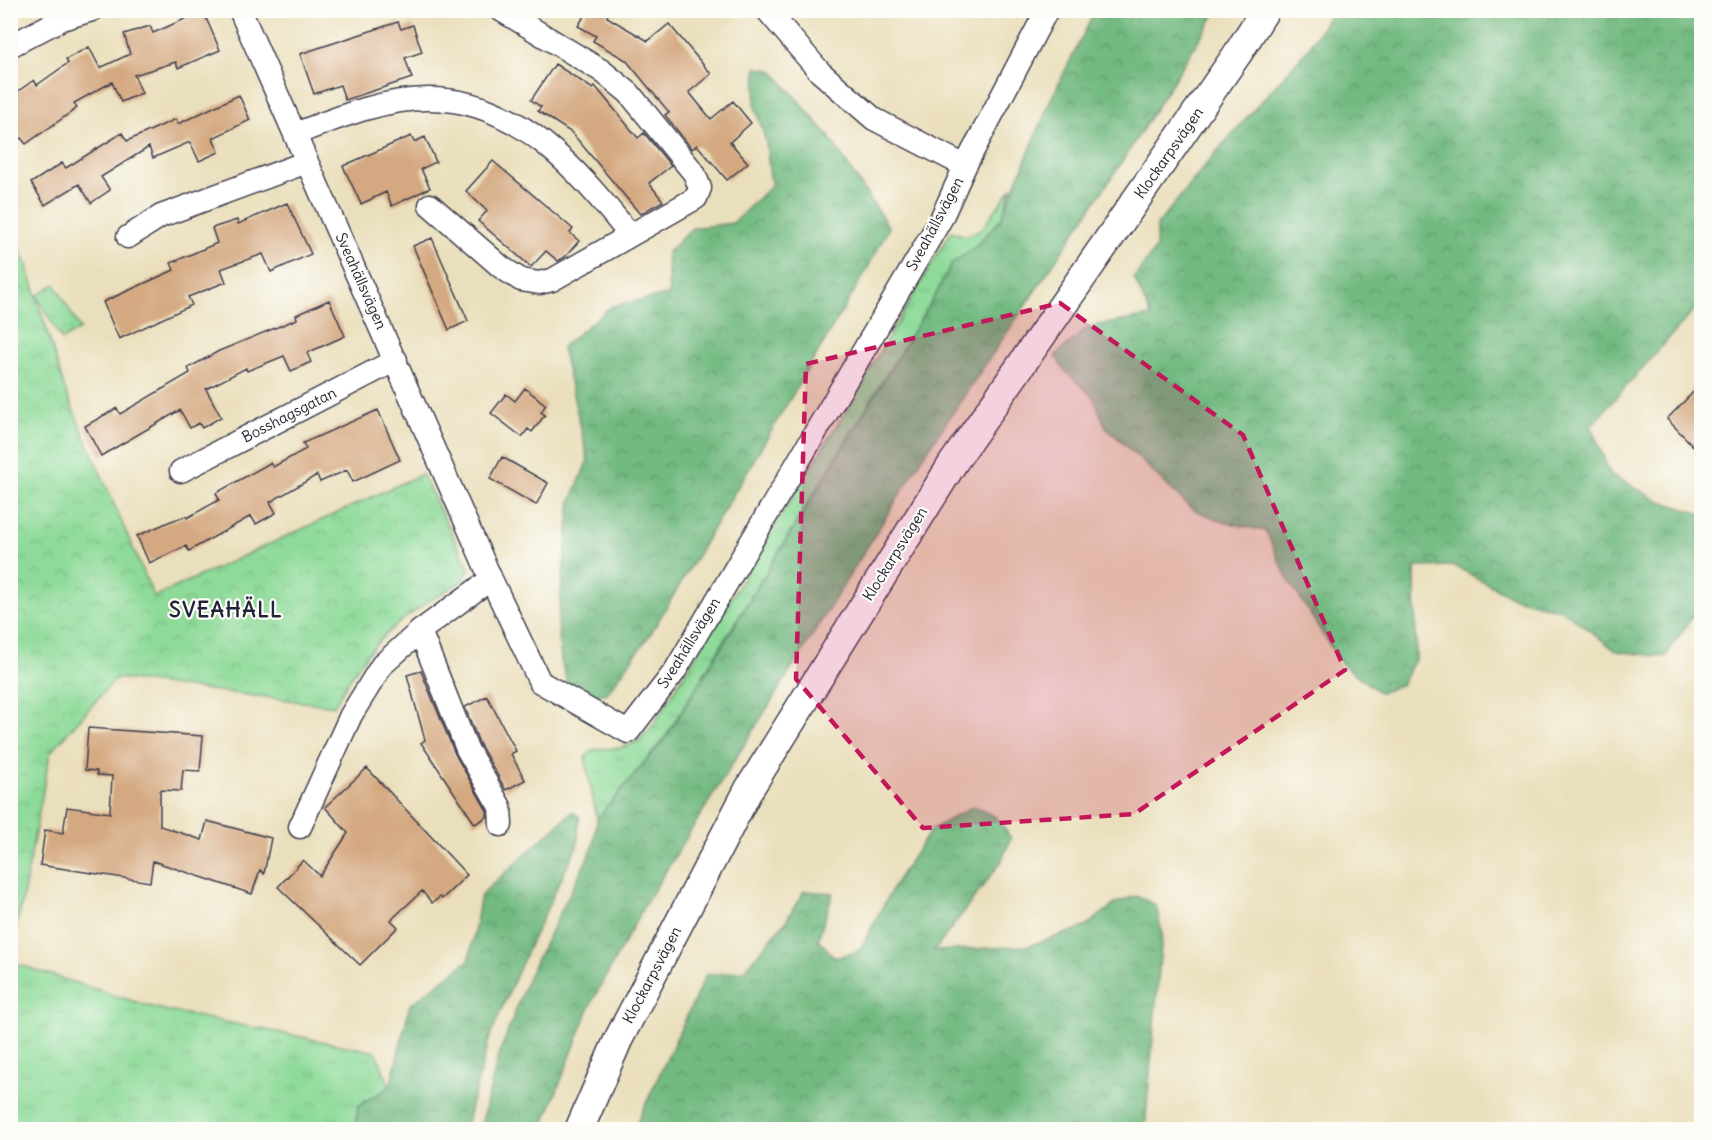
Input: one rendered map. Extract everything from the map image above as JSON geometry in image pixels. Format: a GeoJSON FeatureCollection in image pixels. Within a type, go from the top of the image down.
{"type":"FeatureCollection","features":[{"type":"Feature","properties":{"kind":"street"},"geometry":{"type":"LineString","coordinates":[[10,46],[62,19],[92,10]]}},
{"type":"Feature","properties":{"kind":"street","name":"Sveahällsvägen"},"geometry":{"type":"LineString","coordinates":[[240,10],[491,579],[540,682],[628,732],[675,670],[941,219],[965,166],[1047,10]]}},
{"type":"Feature","properties":{"kind":"street"},"geometry":{"type":"LineString","coordinates":[[430,205],[501,267],[521,280],[539,283],[552,280],[629,234],[696,198],[700,188],[693,173],[629,93],[602,70],[501,10]]}},
{"type":"Feature","properties":{"kind":"street"},"geometry":{"type":"LineString","coordinates":[[767,10],[820,72],[874,119],[965,166]]}},
{"type":"Feature","properties":{"kind":"street","name":"Klockarpsvägen"},"geometry":{"type":"LineString","coordinates":[[579,1130],[618,1040],[749,789],[953,463],[1238,53],[1265,10]]}},
{"type":"Feature","properties":{"kind":"street"},"geometry":{"type":"LineString","coordinates":[[295,134],[338,117],[390,103],[428,99],[470,103],[499,113],[524,128],[566,161],[629,234]]}},
{"type":"Feature","properties":{"kind":"street"},"geometry":{"type":"LineString","coordinates":[[128,237],[161,216],[307,162]]}},
{"type":"Feature","properties":{"kind":"street","name":"Bosshagsgatan"},"geometry":{"type":"LineString","coordinates":[[181,471],[396,360]]}},
{"type":"Feature","properties":{"kind":"street"},"geometry":{"type":"LineString","coordinates":[[300,827],[351,715],[382,665],[420,631],[491,579]]}},
{"type":"Feature","properties":{"kind":"street"},"geometry":{"type":"LineString","coordinates":[[420,631],[467,749],[500,807],[501,825]]}},
{"type":"Feature","properties":{"kind":"highlighted area"},"geometry":{"type":"Polygon","coordinates":[[[1060,303],[1243,435],[1345,670],[1134,814],[923,828],[796,679],[806,364],[1060,303]]]}},
{"type":"Feature","properties":{"kind":"green space"},"geometry":{"type":"Polygon","coordinates":[[[1095,11],[1217,11],[1118,168],[925,454],[644,906],[590,1006],[542,1129],[480,1129],[498,1058],[528,977],[593,847],[597,819],[667,736],[936,294],[952,263],[973,249],[1001,219],[1052,97],[1095,11]]]}},
{"type":"Feature","properties":{"kind":"green space"},"geometry":{"type":"Polygon","coordinates":[[[1332,11],[1701,11],[1701,302],[1591,426],[1610,474],[1657,500],[1701,514],[1701,604],[1665,657],[1616,651],[1564,611],[1512,597],[1455,566],[1415,567],[1416,658],[1401,685],[1380,693],[1341,663],[1286,576],[1266,531],[1224,522],[1192,509],[1106,427],[1093,397],[1065,371],[1055,356],[1088,327],[1151,316],[1134,278],[1156,248],[1157,225],[1217,151],[1309,48],[1332,11]]]}},
{"type":"Feature","properties":{"kind":"green space"},"geometry":{"type":"Polygon","coordinates":[[[756,68],[772,70],[828,135],[889,228],[865,273],[651,633],[607,693],[590,697],[569,690],[561,660],[558,622],[571,501],[588,460],[562,347],[612,306],[669,295],[667,253],[692,228],[733,223],[771,186],[766,142],[755,106],[756,68]]]}},
{"type":"Feature","properties":{"kind":"green space"},"geometry":{"type":"Polygon","coordinates":[[[1012,187],[1001,219],[973,249],[952,263],[936,294],[666,736],[597,819],[585,758],[597,749],[620,748],[629,745],[652,727],[847,409],[951,231],[965,236],[982,229],[1012,187]]]}},
{"type":"Feature","properties":{"kind":"green space"},"geometry":{"type":"Polygon","coordinates":[[[11,232],[25,259],[66,393],[154,597],[422,474],[469,568],[465,579],[405,618],[375,645],[361,662],[334,706],[116,678],[50,753],[21,907],[11,945],[11,232]]]}},
{"type":"Feature","properties":{"kind":"green space"},"geometry":{"type":"Polygon","coordinates":[[[55,284],[80,329],[62,340],[37,296],[55,284]]]}},
{"type":"Feature","properties":{"kind":"green space"},"geometry":{"type":"Polygon","coordinates":[[[973,806],[996,817],[1011,838],[1001,862],[934,951],[1028,946],[1085,927],[1116,903],[1136,896],[1156,905],[1162,934],[1145,1129],[634,1129],[706,975],[744,971],[786,921],[804,891],[833,893],[818,939],[835,958],[859,951],[896,882],[931,830],[973,806]]]}},
{"type":"Feature","properties":{"kind":"green space"},"geometry":{"type":"Polygon","coordinates":[[[572,812],[579,816],[578,844],[531,942],[490,1036],[465,1129],[355,1129],[358,1106],[390,1087],[410,1005],[469,960],[481,895],[572,812]]]}},
{"type":"Feature","properties":{"kind":"green space"},"geometry":{"type":"Polygon","coordinates":[[[10,962],[155,1008],[376,1052],[390,1087],[358,1106],[355,1129],[11,1129],[10,962]]]}},
{"type":"Feature","properties":{"kind":"building"},"geometry":{"type":"Polygon","coordinates":[[[588,10],[610,10],[607,17],[648,41],[669,24],[711,74],[689,92],[711,119],[733,101],[751,123],[730,142],[748,163],[727,180],[697,145],[692,149],[665,115],[669,112],[626,60],[593,41],[596,36],[578,26],[588,10]]]}},
{"type":"Feature","properties":{"kind":"building"},"geometry":{"type":"Polygon","coordinates":[[[203,11],[220,50],[178,68],[176,62],[134,75],[142,93],[121,102],[112,82],[74,103],[77,108],[26,144],[21,138],[10,146],[10,97],[34,80],[37,85],[68,63],[66,59],[89,47],[100,68],[130,54],[124,34],[150,26],[153,33],[203,11]]]}},
{"type":"Feature","properties":{"kind":"building"},"geometry":{"type":"Polygon","coordinates":[[[398,22],[401,29],[413,25],[422,52],[405,58],[412,78],[345,100],[340,85],[314,94],[300,54],[398,22]]]}},
{"type":"Feature","properties":{"kind":"building"},"geometry":{"type":"Polygon","coordinates":[[[555,64],[593,89],[595,86],[638,138],[644,133],[671,166],[649,183],[663,201],[640,214],[572,133],[538,111],[541,107],[531,100],[555,64]]]}},
{"type":"Feature","properties":{"kind":"building"},"geometry":{"type":"Polygon","coordinates":[[[239,95],[250,120],[213,138],[219,152],[199,161],[190,142],[153,158],[149,147],[101,177],[110,190],[91,203],[79,184],[45,205],[31,183],[62,163],[66,168],[122,133],[127,141],[176,119],[178,124],[239,95]]]}},
{"type":"Feature","properties":{"kind":"building"},"geometry":{"type":"Polygon","coordinates":[[[411,136],[414,142],[425,137],[436,162],[421,169],[430,188],[392,206],[386,192],[361,204],[343,166],[411,136]]]}},
{"type":"Feature","properties":{"kind":"building"},"geometry":{"type":"Polygon","coordinates":[[[493,161],[573,229],[570,233],[579,241],[565,257],[558,261],[546,251],[531,267],[478,221],[487,211],[466,191],[493,161]]]}},
{"type":"Feature","properties":{"kind":"building"},"geometry":{"type":"Polygon","coordinates":[[[287,203],[311,254],[271,272],[263,254],[221,269],[226,282],[188,297],[192,305],[119,339],[103,302],[174,270],[171,263],[217,243],[212,228],[237,220],[238,224],[287,203]]]}},
{"type":"Feature","properties":{"kind":"building"},"geometry":{"type":"Polygon","coordinates":[[[432,238],[468,321],[449,330],[413,246],[432,238]]]}},
{"type":"Feature","properties":{"kind":"building"},"geometry":{"type":"Polygon","coordinates":[[[329,300],[345,336],[307,353],[311,362],[291,371],[284,356],[247,371],[246,368],[206,389],[221,417],[202,428],[199,423],[190,428],[180,410],[101,456],[85,426],[117,408],[120,414],[190,373],[188,368],[219,351],[297,319],[296,315],[329,300]]]}},
{"type":"Feature","properties":{"kind":"building"},"geometry":{"type":"Polygon","coordinates":[[[1701,384],[1701,454],[1667,419],[1701,384]]]}},
{"type":"Feature","properties":{"kind":"building"},"geometry":{"type":"Polygon","coordinates":[[[525,388],[546,405],[541,412],[545,415],[532,432],[528,429],[522,437],[491,413],[506,394],[515,401],[525,388]]]}},
{"type":"Feature","properties":{"kind":"building"},"geometry":{"type":"Polygon","coordinates":[[[378,410],[400,460],[353,482],[347,470],[320,482],[317,475],[270,502],[276,513],[256,524],[251,516],[189,551],[186,546],[149,563],[137,536],[171,521],[186,516],[187,518],[219,500],[216,493],[270,463],[273,467],[306,449],[303,443],[378,410]]]}},
{"type":"Feature","properties":{"kind":"building"},"geometry":{"type":"Polygon","coordinates":[[[502,457],[548,483],[536,505],[490,479],[502,457]]]}},
{"type":"Feature","properties":{"kind":"building"},"geometry":{"type":"Polygon","coordinates":[[[421,671],[455,754],[487,811],[487,817],[475,824],[421,743],[425,740],[407,675],[421,671]]]}},
{"type":"Feature","properties":{"kind":"building"},"geometry":{"type":"Polygon","coordinates":[[[487,696],[516,751],[511,754],[525,780],[506,790],[479,743],[465,707],[487,696]]]}},
{"type":"Feature","properties":{"kind":"building"},"geometry":{"type":"Polygon","coordinates":[[[88,728],[203,736],[200,771],[183,770],[181,791],[160,790],[160,826],[202,840],[207,821],[271,838],[264,874],[260,870],[252,894],[153,861],[150,882],[40,865],[45,830],[63,833],[67,807],[110,813],[112,776],[97,775],[97,771],[85,770],[88,728]]]}},
{"type":"Feature","properties":{"kind":"building"},"geometry":{"type":"Polygon","coordinates":[[[367,768],[467,875],[442,899],[440,897],[432,903],[422,891],[391,920],[398,927],[360,965],[278,887],[303,860],[320,876],[348,833],[325,807],[367,768]]]}},
{"type":"Feature","properties":{"kind":"district","name":"SVEAHÄLL"},"geometry":{"type":"Point","coordinates":[226,610]}}]}
